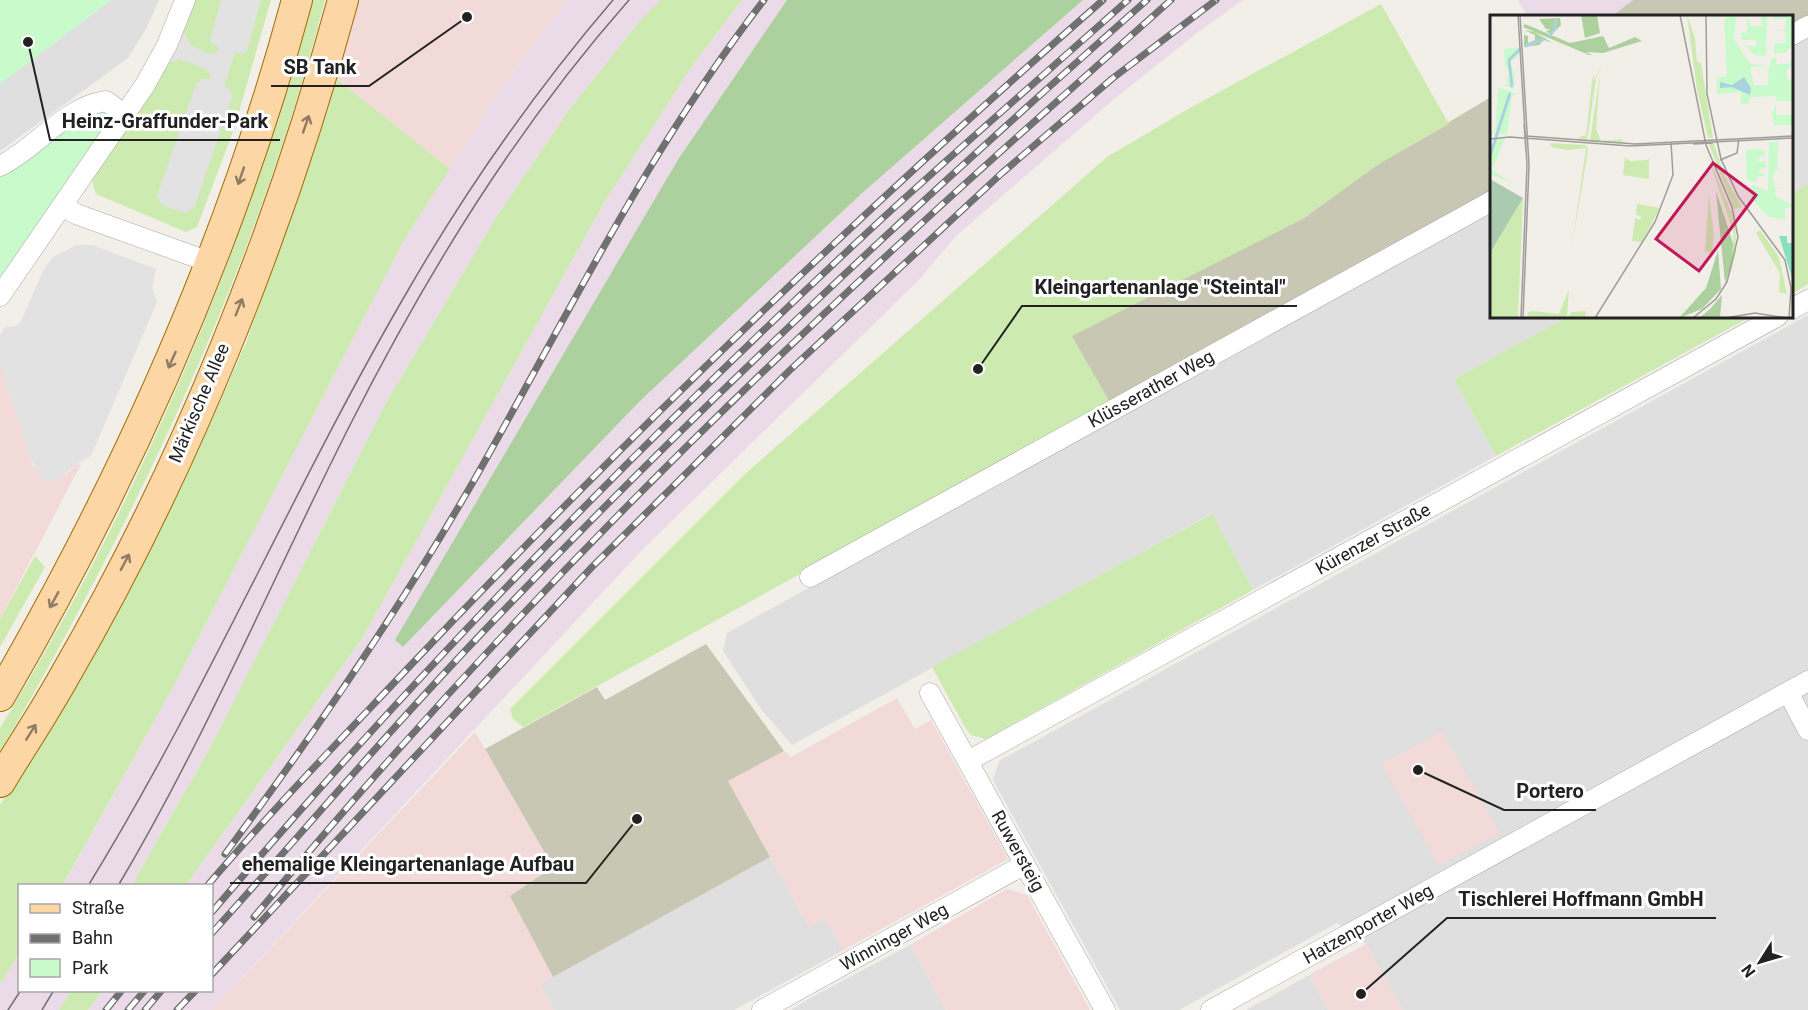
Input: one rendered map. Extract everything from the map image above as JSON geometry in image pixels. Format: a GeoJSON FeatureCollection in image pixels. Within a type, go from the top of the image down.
{"type":"FeatureCollection","features":[{"type":"Feature","properties":{"kind":"main road"},"geometry":{"type":"LineString","coordinates":[[0,696],[110,492],[152,404],[212,263],[273,84],[297,0]]}},
{"type":"Feature","properties":{"kind":"main road","name":"Märkische Allee"},"geometry":{"type":"LineString","coordinates":[[0,782],[65,677],[176,459],[269,232],[325,66],[343,0]]}},
{"type":"Feature","properties":{"kind":"street"},"geometry":{"type":"LineString","coordinates":[[0,296],[64,207],[151,75],[185,0]]}},
{"type":"Feature","properties":{"kind":"street"},"geometry":{"type":"LineString","coordinates":[[1793,34],[1808,26]]}},
{"type":"Feature","properties":{"kind":"street"},"geometry":{"type":"LineString","coordinates":[[0,166],[15,159],[79,109],[91,103],[106,101],[125,115]]}},
{"type":"Feature","properties":{"kind":"street","name":"Klüsserather Weg"},"geometry":{"type":"LineString","coordinates":[[810,577],[1490,202]]}},
{"type":"Feature","properties":{"kind":"street"},"geometry":{"type":"LineString","coordinates":[[64,207],[76,214],[212,263]]}},
{"type":"Feature","properties":{"kind":"street"},"geometry":{"type":"LineString","coordinates":[[1793,308],[1808,300]]}},
{"type":"Feature","properties":{"kind":"street","name":"Kürenzer Straße"},"geometry":{"type":"LineString","coordinates":[[969,761],[1774,318]]}},
{"type":"Feature","properties":{"kind":"street","name":"Hatzenporter Weg"},"geometry":{"type":"LineString","coordinates":[[1211,1010],[1808,681]]}},
{"type":"Feature","properties":{"kind":"street"},"geometry":{"type":"LineString","coordinates":[[1788,692],[1808,730]]}},
{"type":"Feature","properties":{"kind":"street","name":"Ruwersteig"},"geometry":{"type":"LineString","coordinates":[[930,693],[1105,1010]]}},
{"type":"Feature","properties":{"kind":"street","name":"Winninger Weg"},"geometry":{"type":"LineString","coordinates":[[762,1010],[1025,864]]}},
{"type":"Feature","properties":{"kind":"shaded area"},"geometry":{"type":"Polygon","coordinates":[[[111,0],[159,0],[147,27],[128,58],[0,151],[0,84],[111,0]]]}},
{"type":"Feature","properties":{"kind":"shaded area"},"geometry":{"type":"Polygon","coordinates":[[[221,0],[261,0],[247,51],[243,54],[235,52],[224,86],[231,90],[232,98],[194,208],[186,213],[162,205],[157,196],[196,84],[202,79],[209,80],[211,75],[206,69],[179,59],[163,65],[182,23],[184,33],[191,45],[212,55],[219,50],[219,47],[212,44],[210,40],[221,0]]]}},
{"type":"Feature","properties":{"kind":"shaded area"},"geometry":{"type":"Polygon","coordinates":[[[358,0],[568,0],[512,72],[450,169],[337,79],[358,0]]]}},
{"type":"Feature","properties":{"kind":"shaded area"},"geometry":{"type":"Polygon","coordinates":[[[568,0],[661,0],[640,21],[569,110],[495,219],[386,403],[211,746],[133,884],[64,884],[171,691],[404,240],[512,72],[568,0]]]}},
{"type":"Feature","properties":{"kind":"shaded area"},"geometry":{"type":"Polygon","coordinates":[[[742,0],[787,0],[679,158],[583,322],[403,647],[640,401],[860,195],[1083,0],[1243,0],[1197,33],[1113,100],[956,236],[918,281],[643,549],[212,1010],[88,1010],[102,992],[213,992],[213,884],[187,884],[363,637],[604,203],[694,63],[742,0]]]}},
{"type":"Feature","properties":{"kind":"shaded area"},"geometry":{"type":"Polygon","coordinates":[[[1518,0],[1633,0],[1613,15],[1526,15],[1518,0]]]}},
{"type":"Feature","properties":{"kind":"shaded area"},"geometry":{"type":"Polygon","coordinates":[[[1633,0],[1808,0],[1808,18],[1793,26],[1793,15],[1613,15],[1633,0]]]}},
{"type":"Feature","properties":{"kind":"shaded area"},"geometry":{"type":"Polygon","coordinates":[[[1808,37],[1808,184],[1793,192],[1793,45],[1808,37]]]}},
{"type":"Feature","properties":{"kind":"shaded area"},"geometry":{"type":"Polygon","coordinates":[[[1490,98],[1490,193],[1110,403],[1071,336],[1304,218],[1377,165],[1490,98]]]}},
{"type":"Feature","properties":{"kind":"shaded area"},"geometry":{"type":"Polygon","coordinates":[[[1490,212],[1490,318],[1565,318],[1454,379],[1496,456],[1253,590],[1211,514],[792,745],[761,709],[723,651],[727,633],[1490,212]]]}},
{"type":"Feature","properties":{"kind":"shaded area"},"geometry":{"type":"Polygon","coordinates":[[[77,245],[92,245],[156,269],[152,288],[157,302],[91,456],[75,465],[58,480],[50,481],[42,478],[30,459],[0,362],[0,335],[5,327],[17,326],[21,321],[44,269],[53,257],[77,245]]]}},
{"type":"Feature","properties":{"kind":"shaded area"},"geometry":{"type":"Polygon","coordinates":[[[1808,315],[1808,1010],[1403,1010],[1366,944],[1337,923],[1179,1010],[1120,1010],[993,780],[999,761],[1808,315]]]}},
{"type":"Feature","properties":{"kind":"shaded area"},"geometry":{"type":"Polygon","coordinates":[[[0,362],[33,467],[66,475],[75,465],[81,464],[0,619],[0,362]]]}},
{"type":"Feature","properties":{"kind":"shaded area"},"geometry":{"type":"Polygon","coordinates":[[[706,644],[784,751],[728,781],[770,857],[553,977],[510,896],[553,867],[485,749],[597,687],[605,700],[706,644]]]}},
{"type":"Feature","properties":{"kind":"shaded area"},"geometry":{"type":"Polygon","coordinates":[[[897,698],[915,729],[931,720],[1008,859],[840,952],[839,943],[825,919],[809,927],[728,781],[784,751],[791,757],[897,698]]]}},
{"type":"Feature","properties":{"kind":"shaded area"},"geometry":{"type":"Polygon","coordinates":[[[1442,731],[1500,833],[1439,866],[1382,764],[1442,731]]]}},
{"type":"Feature","properties":{"kind":"shaded area"},"geometry":{"type":"Polygon","coordinates":[[[475,732],[553,867],[511,896],[553,977],[540,984],[554,1010],[212,1010],[475,732]]]}},
{"type":"Feature","properties":{"kind":"shaded area"},"geometry":{"type":"Polygon","coordinates":[[[770,857],[809,927],[825,918],[839,943],[840,952],[734,1010],[554,1010],[540,984],[770,857]]]}},
{"type":"Feature","properties":{"kind":"shaded area"},"geometry":{"type":"Polygon","coordinates":[[[1007,889],[1027,895],[1090,1010],[946,1010],[910,945],[1007,889]]]}},
{"type":"Feature","properties":{"kind":"shaded area"},"geometry":{"type":"Polygon","coordinates":[[[1366,944],[1403,1010],[1328,1010],[1309,975],[1366,944]]]}},
{"type":"Feature","properties":{"kind":"shaded area"},"geometry":{"type":"Polygon","coordinates":[[[910,945],[946,1010],[791,1010],[810,998],[910,945]]]}},
{"type":"Feature","properties":{"kind":"shaded area"},"geometry":{"type":"Polygon","coordinates":[[[18,956],[18,992],[70,992],[59,1010],[0,1010],[0,984],[18,956]]]}},
{"type":"Feature","properties":{"kind":"shaded area"},"geometry":{"type":"Polygon","coordinates":[[[1309,975],[1328,1010],[1246,1010],[1272,996],[1309,975]]]}},
{"type":"Feature","properties":{"kind":"green space"},"geometry":{"type":"Polygon","coordinates":[[[0,0],[111,0],[0,84],[0,0]]]}},
{"type":"Feature","properties":{"kind":"green space"},"geometry":{"type":"Polygon","coordinates":[[[191,0],[271,0],[234,129],[197,227],[186,232],[96,194],[92,180],[191,0]]]}},
{"type":"Feature","properties":{"kind":"green space"},"geometry":{"type":"Polygon","coordinates":[[[312,0],[325,0],[297,99],[265,197],[228,293],[145,480],[51,663],[0,752],[0,728],[50,643],[97,555],[182,375],[220,283],[254,190],[285,95],[312,0]]]}},
{"type":"Feature","properties":{"kind":"green space"},"geometry":{"type":"Polygon","coordinates":[[[661,0],[742,0],[694,63],[604,203],[363,637],[187,884],[133,884],[211,746],[386,403],[495,219],[569,110],[640,21],[661,0]]]}},
{"type":"Feature","properties":{"kind":"green space"},"geometry":{"type":"Polygon","coordinates":[[[787,0],[1083,0],[860,195],[640,401],[403,647],[395,640],[679,158],[787,0]]]}},
{"type":"Feature","properties":{"kind":"green space"},"geometry":{"type":"Polygon","coordinates":[[[1381,4],[1449,124],[1377,165],[1304,218],[1072,336],[1110,403],[523,727],[513,719],[510,709],[747,472],[1107,157],[1188,109],[1381,4]]]}},
{"type":"Feature","properties":{"kind":"green space"},"geometry":{"type":"Polygon","coordinates":[[[337,79],[450,169],[404,240],[171,691],[64,884],[18,884],[18,956],[0,984],[0,805],[79,678],[141,564],[207,431],[246,343],[337,79]]]}},
{"type":"Feature","properties":{"kind":"green space"},"geometry":{"type":"Polygon","coordinates":[[[97,108],[106,112],[109,120],[0,286],[0,174],[87,112],[97,108]]]}},
{"type":"Feature","properties":{"kind":"green space"},"geometry":{"type":"Polygon","coordinates":[[[1808,184],[1808,284],[1793,293],[1793,192],[1808,184]]]}},
{"type":"Feature","properties":{"kind":"green space"},"geometry":{"type":"Polygon","coordinates":[[[1565,318],[1748,318],[1496,456],[1454,379],[1565,318]]]}},
{"type":"Feature","properties":{"kind":"green space"},"geometry":{"type":"Polygon","coordinates":[[[1212,514],[1253,590],[986,739],[971,735],[932,667],[1212,514]]]}},
{"type":"Feature","properties":{"kind":"green space"},"geometry":{"type":"Polygon","coordinates":[[[35,556],[45,567],[0,647],[0,619],[35,556]]]}},
{"type":"Feature","properties":{"kind":"green space"},"geometry":{"type":"Polygon","coordinates":[[[70,992],[102,992],[88,1010],[59,1010],[70,992]]]}},
{"type":"Feature","properties":{"kind":"tram line"},"geometry":{"type":"LineString","coordinates":[[89,884],[172,739],[326,440],[430,253],[478,178],[529,105],[613,0]]}},
{"type":"Feature","properties":{"kind":"tram line"},"geometry":{"type":"LineString","coordinates":[[119,884],[210,716],[321,483],[410,312],[442,257],[511,151],[588,49],[629,0]]}},
{"type":"Feature","properties":{"kind":"tram line"},"geometry":{"type":"LineString","coordinates":[[8,1010],[20,992]]}},
{"type":"Feature","properties":{"kind":"tram line"},"geometry":{"type":"LineString","coordinates":[[42,1010],[53,992]]}},
{"type":"Feature","properties":{"kind":"railway"},"geometry":{"type":"LineString","coordinates":[[225,854],[323,718],[415,578],[473,482],[610,235],[646,175],[722,57],[764,0]]}},
{"type":"Feature","properties":{"kind":"railway"},"geometry":{"type":"LineString","coordinates":[[209,884],[282,802],[492,580],[662,409],[835,243],[1103,0]]}},
{"type":"Feature","properties":{"kind":"railway"},"geometry":{"type":"LineString","coordinates":[[213,911],[291,821],[454,642],[623,468],[885,216],[1128,0]]}},
{"type":"Feature","properties":{"kind":"railway"},"geometry":{"type":"LineString","coordinates":[[213,932],[468,648],[661,451],[820,297],[982,147],[1147,0]]}},
{"type":"Feature","properties":{"kind":"railway"},"geometry":{"type":"LineString","coordinates":[[254,917],[409,738],[570,565],[653,480],[822,315],[1171,0]]}},
{"type":"Feature","properties":{"kind":"railway"},"geometry":{"type":"LineString","coordinates":[[213,973],[592,567],[790,370],[1002,173],[1113,78],[1216,0]]}},
{"type":"Feature","properties":{"kind":"railway"},"geometry":{"type":"LineString","coordinates":[[106,1010],[120,992]]}},
{"type":"Feature","properties":{"kind":"railway"},"geometry":{"type":"LineString","coordinates":[[128,1010],[143,992]]}},
{"type":"Feature","properties":{"kind":"railway"},"geometry":{"type":"LineString","coordinates":[[145,1010],[160,992]]}},
{"type":"Feature","properties":{"kind":"railway"},"geometry":{"type":"LineString","coordinates":[[177,1010],[194,992]]}},
{"type":"Feature","properties":{"kind":"place","name":"SB Tank"},"geometry":{"type":"Point","coordinates":[467,17]}},
{"type":"Feature","properties":{"kind":"place","name":"Heinz-Graffunder-Park"},"geometry":{"type":"Point","coordinates":[28,42]}},
{"type":"Feature","properties":{"kind":"place","name":"Kleingartenanlage \"Steintal\""},"geometry":{"type":"Point","coordinates":[978,369]}},
{"type":"Feature","properties":{"kind":"place","name":"Portero"},"geometry":{"type":"Point","coordinates":[1418,770]}},
{"type":"Feature","properties":{"kind":"place","name":"ehemalige Kleingartenanlage Aufbau"},"geometry":{"type":"Point","coordinates":[637,819]}},
{"type":"Feature","properties":{"kind":"place","name":"Tischlerei Hoffmann GmbH"},"geometry":{"type":"Point","coordinates":[1361,994]}}]}
